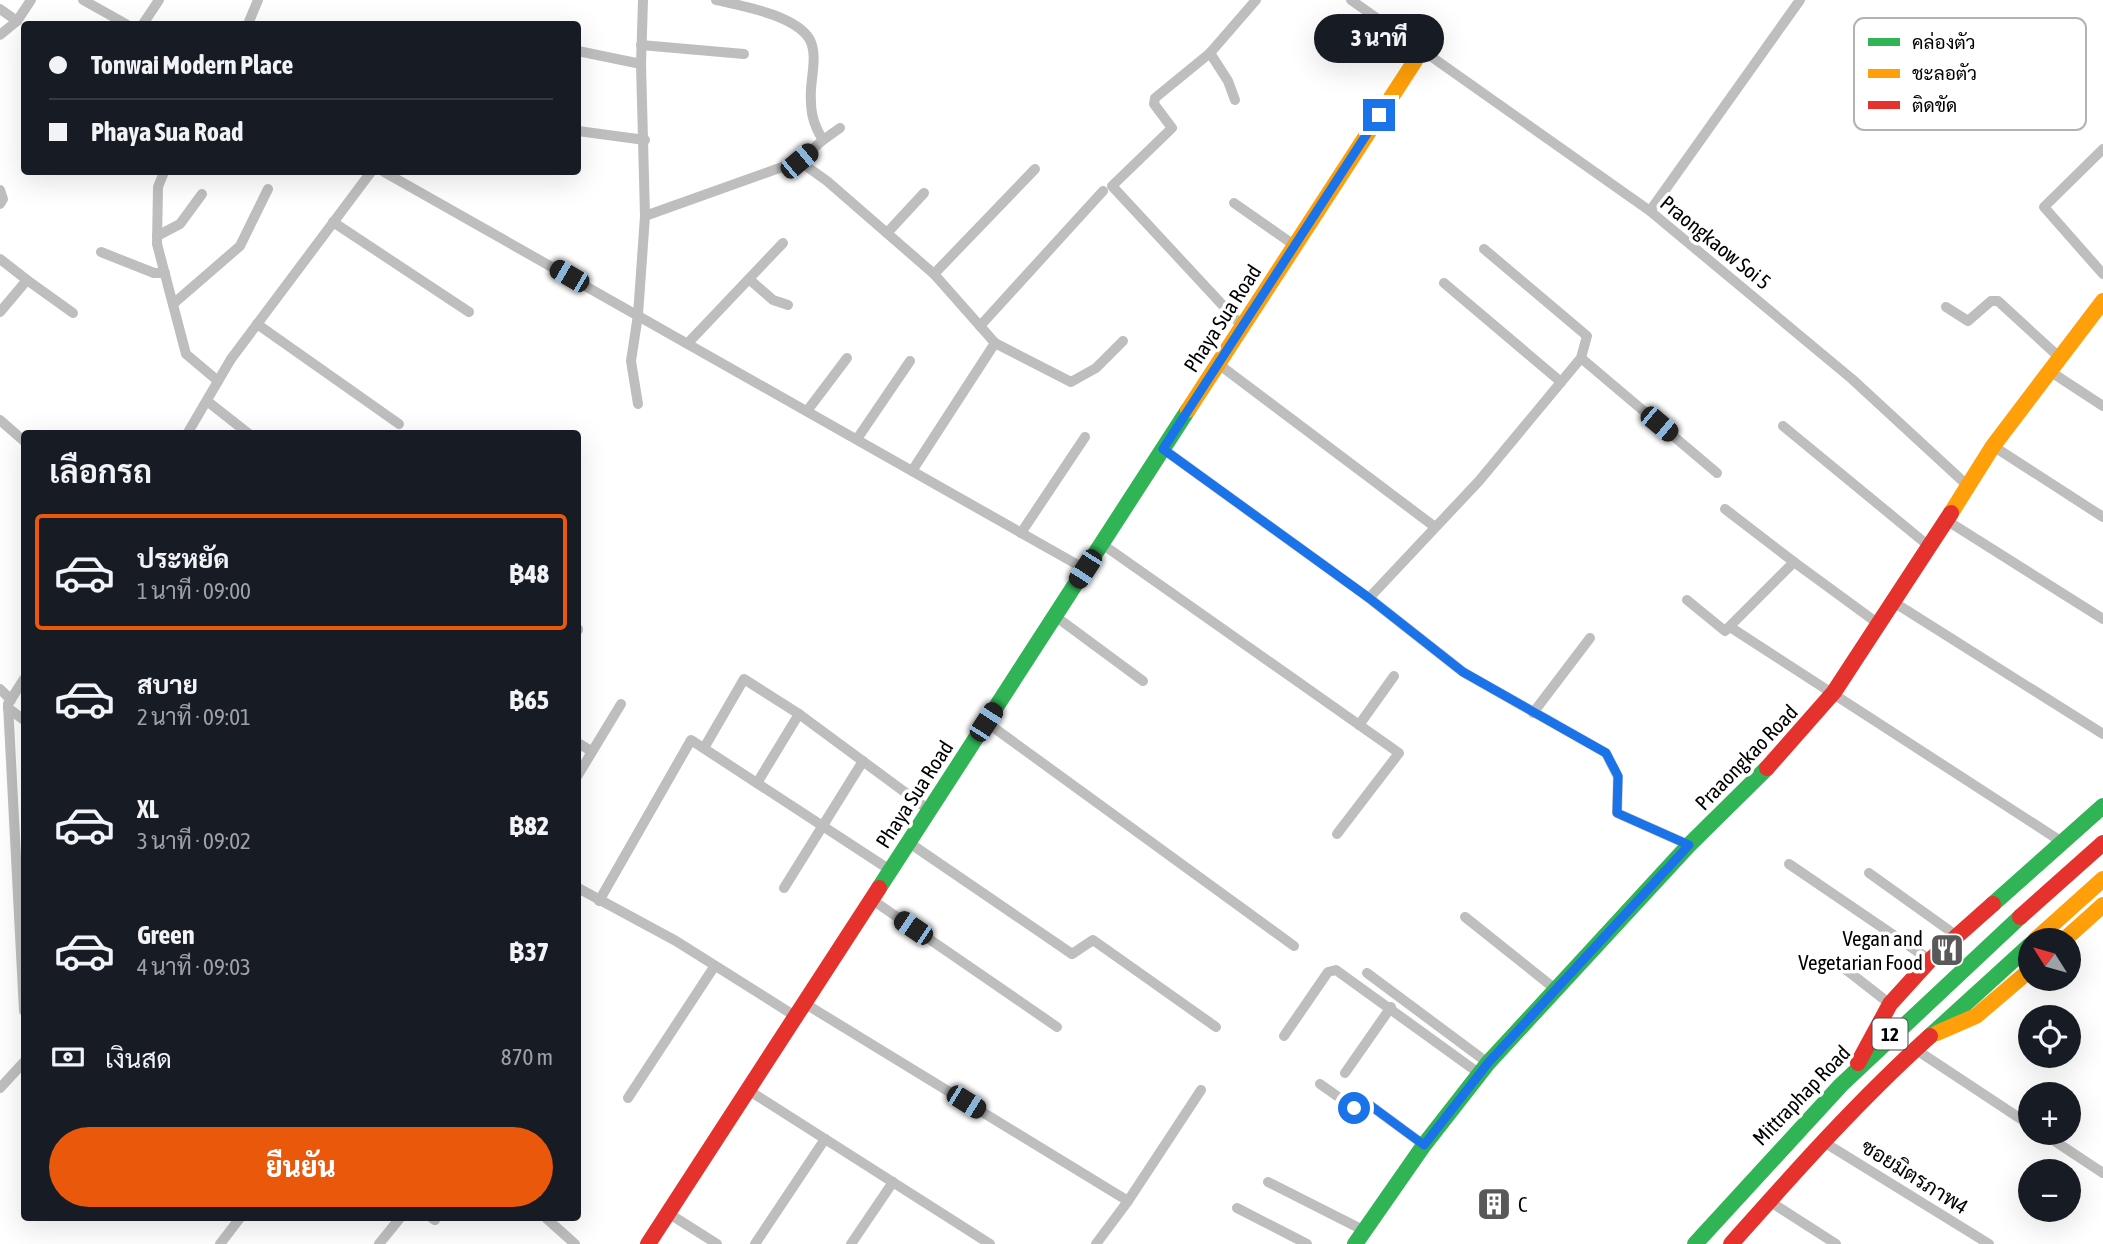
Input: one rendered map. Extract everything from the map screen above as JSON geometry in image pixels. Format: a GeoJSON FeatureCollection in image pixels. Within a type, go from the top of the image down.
{"type":"FeatureCollection","features":[{"type":"Feature","properties":{"kind":"street"},"geometry":{"type":"LineString","coordinates":[[0,35],[17,21],[31,0]]}},
{"type":"Feature","properties":{"kind":"street"},"geometry":{"type":"LineString","coordinates":[[83,0],[121,21]]}},
{"type":"Feature","properties":{"kind":"street"},"geometry":{"type":"LineString","coordinates":[[145,21],[159,0]]}},
{"type":"Feature","properties":{"kind":"street"},"geometry":{"type":"LineString","coordinates":[[249,21],[258,0]]}},
{"type":"Feature","properties":{"kind":"street"},"geometry":{"type":"LineString","coordinates":[[638,404],[631,361],[638,315],[646,216],[640,64],[643,0]]}},
{"type":"Feature","properties":{"kind":"street"},"geometry":{"type":"LineString","coordinates":[[716,0],[770,13],[801,30],[809,40],[813,54],[811,111],[823,140]]}},
{"type":"Feature","properties":{"kind":"street"},"geometry":{"type":"LineString","coordinates":[[1242,326],[1112,186],[1172,128],[1154,104],[1155,98],[1210,53],[1256,0]]}},
{"type":"Feature","properties":{"kind":"street","name":"Praongkaow Soi 5"},"geometry":{"type":"LineString","coordinates":[[1351,0],[1650,211],[1852,379],[1968,486]]}},
{"type":"Feature","properties":{"kind":"street"},"geometry":{"type":"LineString","coordinates":[[1650,211],[1800,0]]}},
{"type":"Feature","properties":{"kind":"street"},"geometry":{"type":"LineString","coordinates":[[0,9],[17,21]]}},
{"type":"Feature","properties":{"kind":"street"},"geometry":{"type":"LineString","coordinates":[[640,45],[744,54]]}},
{"type":"Feature","properties":{"kind":"street","name":"Phaya Sua Road"},"geometry":{"type":"LineString","coordinates":[[648,1244],[1422,50]]}},
{"type":"Feature","properties":{"kind":"street"},"geometry":{"type":"LineString","coordinates":[[581,52],[640,64]]}},
{"type":"Feature","properties":{"kind":"street"},"geometry":{"type":"LineString","coordinates":[[1210,53],[1228,81],[1235,100]]}},
{"type":"Feature","properties":{"kind":"street"},"geometry":{"type":"LineString","coordinates":[[646,216],[799,161],[840,128]]}},
{"type":"Feature","properties":{"kind":"street"},"geometry":{"type":"LineString","coordinates":[[581,131],[645,140]]}},
{"type":"Feature","properties":{"kind":"street"},"geometry":{"type":"LineString","coordinates":[[2103,149],[2044,206],[2103,274]]}},
{"type":"Feature","properties":{"kind":"street"},"geometry":{"type":"LineString","coordinates":[[799,161],[827,181],[934,274],[995,343],[1071,382],[1096,368],[1123,341]]}},
{"type":"Feature","properties":{"kind":"street"},"geometry":{"type":"LineString","coordinates":[[934,274],[1035,169]]}},
{"type":"Feature","properties":{"kind":"street"},"geometry":{"type":"LineString","coordinates":[[163,175],[158,187],[157,236],[186,354],[218,381]]}},
{"type":"Feature","properties":{"kind":"street"},"geometry":{"type":"LineString","coordinates":[[189,430],[218,381],[257,324],[369,175]]}},
{"type":"Feature","properties":{"kind":"street"},"geometry":{"type":"LineString","coordinates":[[389,175],[1085,569]]}},
{"type":"Feature","properties":{"kind":"street"},"geometry":{"type":"LineString","coordinates":[[173,304],[240,246],[268,189]]}},
{"type":"Feature","properties":{"kind":"street"},"geometry":{"type":"LineString","coordinates":[[0,190],[3,199],[0,204]]}},
{"type":"Feature","properties":{"kind":"street"},"geometry":{"type":"LineString","coordinates":[[980,326],[1103,191]]}},
{"type":"Feature","properties":{"kind":"street"},"geometry":{"type":"LineString","coordinates":[[887,233],[924,193]]}},
{"type":"Feature","properties":{"kind":"street"},"geometry":{"type":"LineString","coordinates":[[157,236],[187,217],[202,194]]}},
{"type":"Feature","properties":{"kind":"street"},"geometry":{"type":"LineString","coordinates":[[1234,203],[1294,245]]}},
{"type":"Feature","properties":{"kind":"street"},"geometry":{"type":"LineString","coordinates":[[332,222],[469,312]]}},
{"type":"Feature","properties":{"kind":"street"},"geometry":{"type":"LineString","coordinates":[[688,344],[783,243]]}},
{"type":"Feature","properties":{"kind":"street"},"geometry":{"type":"LineString","coordinates":[[1369,598],[1435,527],[1581,358],[1587,336],[1484,249]]}},
{"type":"Feature","properties":{"kind":"street"},"geometry":{"type":"LineString","coordinates":[[101,252],[155,273],[165,273]]}},
{"type":"Feature","properties":{"kind":"street"},"geometry":{"type":"LineString","coordinates":[[0,259],[74,313]]}},
{"type":"Feature","properties":{"kind":"street"},"geometry":{"type":"LineString","coordinates":[[0,312],[27,280]]}},
{"type":"Feature","properties":{"kind":"street"},"geometry":{"type":"LineString","coordinates":[[750,280],[773,300],[788,305]]}},
{"type":"Feature","properties":{"kind":"street"},"geometry":{"type":"LineString","coordinates":[[1444,283],[1561,382]]}},
{"type":"Feature","properties":{"kind":"street"},"geometry":{"type":"LineString","coordinates":[[1946,307],[1968,321],[1991,301],[1998,301],[2059,356]]}},
{"type":"Feature","properties":{"kind":"street","name":"Praaongkao Road"},"geometry":{"type":"LineString","coordinates":[[1359,1237],[1483,1068],[1554,988],[1689,845],[1754,783],[1834,692],[1895,603],[1993,446],[2048,370],[2103,301]]}},
{"type":"Feature","properties":{"kind":"street"},"geometry":{"type":"LineString","coordinates":[[257,324],[399,424]]}},
{"type":"Feature","properties":{"kind":"street"},"geometry":{"type":"LineString","coordinates":[[912,471],[995,343]]}},
{"type":"Feature","properties":{"kind":"street"},"geometry":{"type":"LineString","coordinates":[[807,411],[847,358]]}},
{"type":"Feature","properties":{"kind":"street"},"geometry":{"type":"LineString","coordinates":[[1581,358],[1717,473]]}},
{"type":"Feature","properties":{"kind":"street"},"geometry":{"type":"LineString","coordinates":[[857,439],[910,361]]}},
{"type":"Feature","properties":{"kind":"street"},"geometry":{"type":"LineString","coordinates":[[1217,363],[1435,527]]}},
{"type":"Feature","properties":{"kind":"street"},"geometry":{"type":"LineString","coordinates":[[2048,370],[2103,406]]}},
{"type":"Feature","properties":{"kind":"street"},"geometry":{"type":"LineString","coordinates":[[207,401],[244,430]]}},
{"type":"Feature","properties":{"kind":"street"},"geometry":{"type":"LineString","coordinates":[[0,420],[21,438]]}},
{"type":"Feature","properties":{"kind":"street"},"geometry":{"type":"LineString","coordinates":[[1783,426],[1930,548]]}},
{"type":"Feature","properties":{"kind":"street"},"geometry":{"type":"LineString","coordinates":[[1021,533],[1085,437]]}},
{"type":"Feature","properties":{"kind":"street"},"geometry":{"type":"LineString","coordinates":[[1993,446],[2103,517]]}},
{"type":"Feature","properties":{"kind":"street"},"geometry":{"type":"LineString","coordinates":[[1163,449],[1369,598],[1463,672],[1606,753],[1618,776],[1617,813],[1689,845]]}},
{"type":"Feature","properties":{"kind":"street"},"geometry":{"type":"LineString","coordinates":[[1725,509],[1880,625]]}},
{"type":"Feature","properties":{"kind":"street"},"geometry":{"type":"LineString","coordinates":[[1947,520],[2103,619]]}},
{"type":"Feature","properties":{"kind":"street"},"geometry":{"type":"LineString","coordinates":[[1102,544],[1399,752],[1338,834]]}},
{"type":"Feature","properties":{"kind":"street"},"geometry":{"type":"LineString","coordinates":[[1687,600],[1725,631],[1794,562]]}},
{"type":"Feature","properties":{"kind":"street"},"geometry":{"type":"LineString","coordinates":[[1895,603],[2103,734]]}},
{"type":"Feature","properties":{"kind":"street"},"geometry":{"type":"LineString","coordinates":[[1055,616],[1143,681]]}},
{"type":"Feature","properties":{"kind":"street"},"geometry":{"type":"LineString","coordinates":[[1730,627],[2063,842]]}},
{"type":"Feature","properties":{"kind":"street"},"geometry":{"type":"LineString","coordinates":[[1533,713],[1590,638]]}},
{"type":"Feature","properties":{"kind":"street"},"geometry":{"type":"LineString","coordinates":[[1359,725],[1394,676]]}},
{"type":"Feature","properties":{"kind":"street"},"geometry":{"type":"LineString","coordinates":[[704,748],[744,679],[799,714],[929,810]]}},
{"type":"Feature","properties":{"kind":"street"},"geometry":{"type":"LineString","coordinates":[[21,684],[10,704],[21,945]]}},
{"type":"Feature","properties":{"kind":"street"},"geometry":{"type":"LineString","coordinates":[[0,689],[21,717]]}},
{"type":"Feature","properties":{"kind":"street"},"geometry":{"type":"LineString","coordinates":[[581,770],[621,704]]}},
{"type":"Feature","properties":{"kind":"street"},"geometry":{"type":"LineString","coordinates":[[757,783],[799,714]]}},
{"type":"Feature","properties":{"kind":"street"},"geometry":{"type":"LineString","coordinates":[[986,722],[1294,946]]}},
{"type":"Feature","properties":{"kind":"street"},"geometry":{"type":"LineString","coordinates":[[599,901],[691,740],[890,870]]}},
{"type":"Feature","properties":{"kind":"street"},"geometry":{"type":"LineString","coordinates":[[581,745],[592,751]]}},
{"type":"Feature","properties":{"kind":"street"},"geometry":{"type":"LineString","coordinates":[[785,888],[863,761]]}},
{"type":"Feature","properties":{"kind":"street"},"geometry":{"type":"LineString","coordinates":[[1857,1066],[1890,1004],[1930,960],[2103,806]]}},
{"type":"Feature","properties":{"kind":"street"},"geometry":{"type":"LineString","coordinates":[[908,842],[1072,954],[1093,940],[1216,1027]]}},
{"type":"Feature","properties":{"kind":"street","name":"Mittraphap Road"},"geometry":{"type":"LineString","coordinates":[[1695,1244],[1746,1183],[1857,1066],[2103,843]]}},
{"type":"Feature","properties":{"kind":"street"},"geometry":{"type":"LineString","coordinates":[[1788,864],[1930,960]]}},
{"type":"Feature","properties":{"kind":"street"},"geometry":{"type":"LineString","coordinates":[[1869,873],[1957,936]]}},
{"type":"Feature","properties":{"kind":"street"},"geometry":{"type":"LineString","coordinates":[[2048,928],[2103,879]]}},
{"type":"Feature","properties":{"kind":"street"},"geometry":{"type":"LineString","coordinates":[[581,890],[676,941],[714,967],[800,1009],[1128,1201]]}},
{"type":"Feature","properties":{"kind":"street"},"geometry":{"type":"LineString","coordinates":[[871,899],[1057,1027]]}},
{"type":"Feature","properties":{"kind":"street"},"geometry":{"type":"LineString","coordinates":[[2077,928],[2103,905]]}},
{"type":"Feature","properties":{"kind":"street"},"geometry":{"type":"LineString","coordinates":[[1465,917],[1554,988]]}},
{"type":"Feature","properties":{"kind":"street","name":"12"},"geometry":{"type":"LineString","coordinates":[[1731,1244],[1822,1141],[1915,1049],[2018,956]]}},
{"type":"Feature","properties":{"kind":"street"},"geometry":{"type":"LineString","coordinates":[[628,1098],[714,967]]}},
{"type":"Feature","properties":{"kind":"street"},"geometry":{"type":"LineString","coordinates":[[1844,968],[1890,1004]]}},
{"type":"Feature","properties":{"kind":"street"},"geometry":{"type":"LineString","coordinates":[[1284,1036],[1332,970],[1340,971],[1483,1068]]}},
{"type":"Feature","properties":{"kind":"street"},"geometry":{"type":"LineString","coordinates":[[1367,973],[1483,1068]]}},
{"type":"Feature","properties":{"kind":"street"},"geometry":{"type":"LineString","coordinates":[[1928,1037],[1976,1016],[2018,980]]}},
{"type":"Feature","properties":{"kind":"street"},"geometry":{"type":"LineString","coordinates":[[1345,1073],[1391,1007]]}},
{"type":"Feature","properties":{"kind":"street"},"geometry":{"type":"LineString","coordinates":[[1915,1049],[2018,1117]]}},
{"type":"Feature","properties":{"kind":"street"},"geometry":{"type":"LineString","coordinates":[[0,1088],[21,1065]]}},
{"type":"Feature","properties":{"kind":"street"},"geometry":{"type":"LineString","coordinates":[[1320,1084],[1354,1108],[1367,1103],[1424,1145]]}},
{"type":"Feature","properties":{"kind":"street"},"geometry":{"type":"LineString","coordinates":[[748,1090],[990,1244]]}},
{"type":"Feature","properties":{"kind":"street"},"geometry":{"type":"LineString","coordinates":[[1096,1244],[1128,1201],[1201,1090]]}},
{"type":"Feature","properties":{"kind":"street"},"geometry":{"type":"LineString","coordinates":[[755,1244],[825,1139]]}},
{"type":"Feature","properties":{"kind":"street","name":"ซอยมิตรภาพ4"},"geometry":{"type":"LineString","coordinates":[[1822,1141],[1989,1244]]}},
{"type":"Feature","properties":{"kind":"street"},"geometry":{"type":"LineString","coordinates":[[2061,1145],[2103,1173]]}},
{"type":"Feature","properties":{"kind":"street"},"geometry":{"type":"LineString","coordinates":[[851,1244],[893,1182]]}},
{"type":"Feature","properties":{"kind":"street"},"geometry":{"type":"LineString","coordinates":[[1268,1182],[1359,1237]]}},
{"type":"Feature","properties":{"kind":"street"},"geometry":{"type":"LineString","coordinates":[[1769,1201],[1836,1244]]}},
{"type":"Feature","properties":{"kind":"street"},"geometry":{"type":"LineString","coordinates":[[1237,1208],[1307,1244]]}},
{"type":"Feature","properties":{"kind":"street"},"geometry":{"type":"LineString","coordinates":[[668,1213],[717,1244]]}},
{"type":"Feature","properties":{"kind":"street"},"geometry":{"type":"LineString","coordinates":[[220,1244],[238,1221]]}},
{"type":"Feature","properties":{"kind":"street"},"geometry":{"type":"LineString","coordinates":[[379,1244],[398,1221]]}},
{"type":"Feature","properties":{"kind":"street"},"geometry":{"type":"LineString","coordinates":[[549,1221],[575,1244]]}},
{"type":"Feature","properties":{"kind":"traffic: fast"},"geometry":{"type":"LineString","coordinates":[[879,888],[1188,410]]}},
{"type":"Feature","properties":{"kind":"traffic: fast"},"geometry":{"type":"LineString","coordinates":[[1355,1244],[1424,1145],[1488,1063],[1689,845],[1767,768]]}},
{"type":"Feature","properties":{"kind":"traffic: fast"},"geometry":{"type":"LineString","coordinates":[[1993,904],[2103,806]]}},
{"type":"Feature","properties":{"kind":"traffic: fast"},"geometry":{"type":"LineString","coordinates":[[1695,1244],[1841,1085],[2020,917]]}},
{"type":"Feature","properties":{"kind":"traffic: fast"},"geometry":{"type":"LineString","coordinates":[[1930,1036],[2018,956]]}},
{"type":"Feature","properties":{"kind":"traffic: slow"},"geometry":{"type":"LineString","coordinates":[[1188,410],[1422,50]]}},
{"type":"Feature","properties":{"kind":"traffic: slow"},"geometry":{"type":"LineString","coordinates":[[1951,513],[1993,446],[2103,301]]}},
{"type":"Feature","properties":{"kind":"traffic: slow"},"geometry":{"type":"LineString","coordinates":[[2048,928],[2103,879]]}},
{"type":"Feature","properties":{"kind":"traffic: slow"},"geometry":{"type":"LineString","coordinates":[[2077,928],[2103,905]]}},
{"type":"Feature","properties":{"kind":"traffic: slow"},"geometry":{"type":"LineString","coordinates":[[1937,1033],[1976,1016],[2018,980]]}},
{"type":"Feature","properties":{"kind":"traffic: jam"},"geometry":{"type":"LineString","coordinates":[[1767,768],[1834,692],[1951,513]]}},
{"type":"Feature","properties":{"kind":"traffic: jam"},"geometry":{"type":"LineString","coordinates":[[2020,917],[2103,843]]}},
{"type":"Feature","properties":{"kind":"traffic: jam"},"geometry":{"type":"LineString","coordinates":[[648,1244],[879,888]]}},
{"type":"Feature","properties":{"kind":"traffic: jam"},"geometry":{"type":"LineString","coordinates":[[1858,1063],[1890,1004],[1930,960],[1993,904]]}},
{"type":"Feature","properties":{"kind":"traffic: jam"},"geometry":{"type":"LineString","coordinates":[[1731,1244],[1852,1111],[1930,1036]]}},
{"type":"Feature","properties":{"kind":"place","name":"Vegan and Vegetarian Food"},"geometry":{"type":"Point","coordinates":[1947,950]}},
{"type":"Feature","properties":{"kind":"place","name":"C"},"geometry":{"type":"Point","coordinates":[1494,1204]}},
{"type":"Feature","properties":{"kind":"route"},"geometry":{"type":"LineString","coordinates":[[1354,1108],[1367,1103],[1424,1145],[1488,1063],[1554,988],[1689,845],[1617,813],[1618,776],[1606,753],[1463,672],[1369,598],[1163,449],[1379,115]]}}]}
